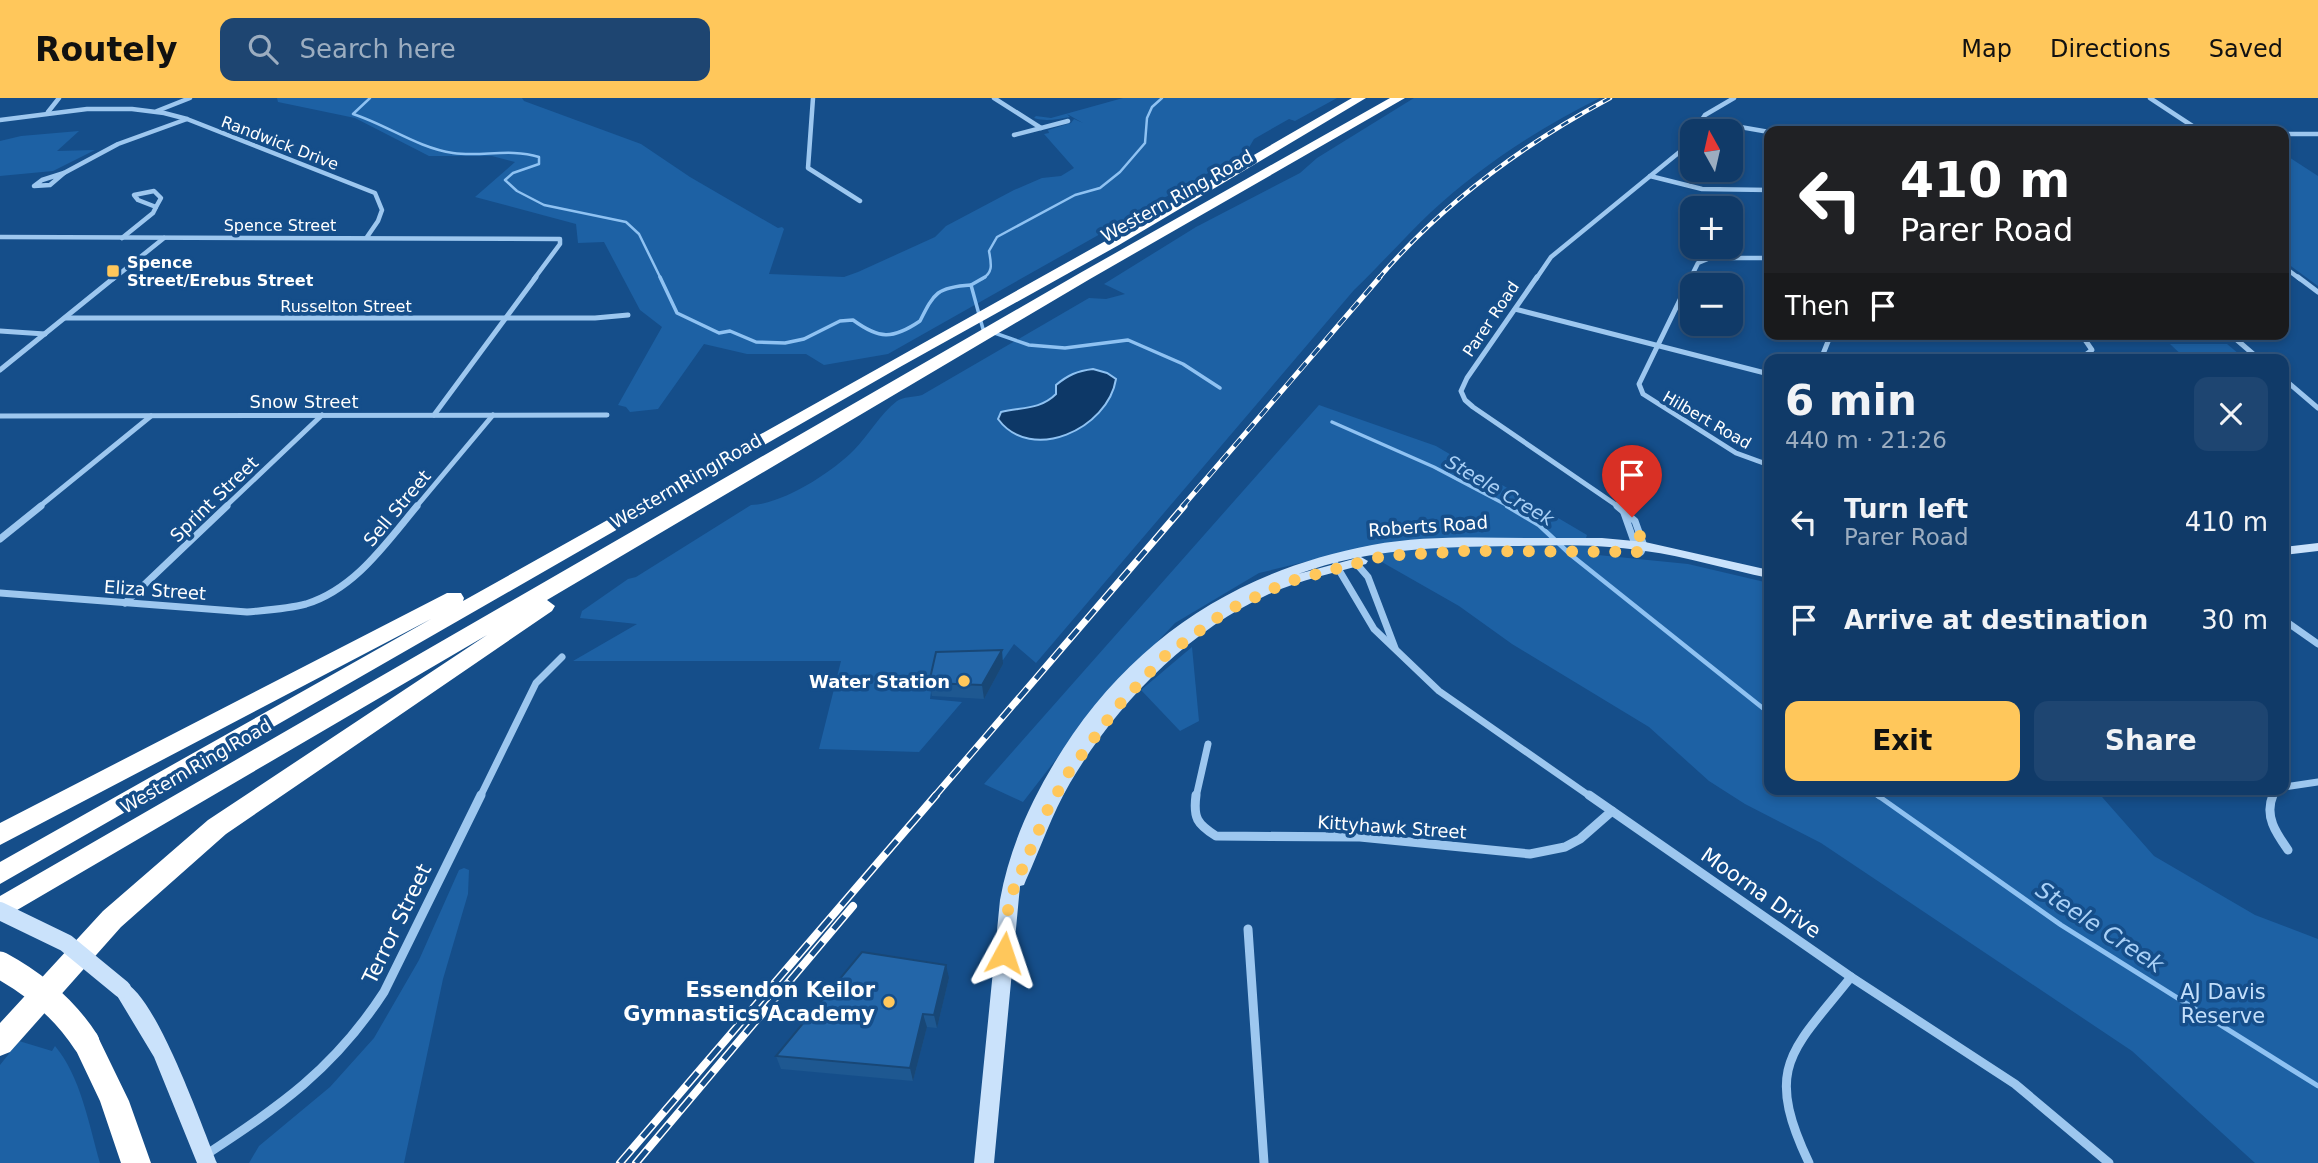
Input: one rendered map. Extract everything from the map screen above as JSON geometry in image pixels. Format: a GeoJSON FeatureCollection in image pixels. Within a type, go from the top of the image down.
{"type":"FeatureCollection","features":[{"type":"Feature","properties":{"kind":"highway","name":"Western Ring Road"},"geometry":{"type":"LineString","coordinates":[[0,910],[900,372],[1073,263],[1174,208],[1358,98]]}},
{"type":"Feature","properties":{"kind":"highway","name":"Western Ring Road"},"geometry":{"type":"LineString","coordinates":[[0,874],[900,372],[1085,276],[1399,98]]}},
{"type":"Feature","properties":{"kind":"highway"},"geometry":{"type":"LineString","coordinates":[[0,835],[187,735],[451,600],[730,447],[900,372]]}},
{"type":"Feature","properties":{"kind":"highway"},"geometry":{"type":"LineString","coordinates":[[0,1043],[112,919],[217,827],[900,372]]}},
{"type":"Feature","properties":{"kind":"highway"},"geometry":{"type":"LineString","coordinates":[[0,965],[50,999],[80,1032],[102,1069],[120,1111],[136,1163]]}},
{"type":"Feature","properties":{"kind":"street"},"geometry":{"type":"LineString","coordinates":[[48,112],[59,98]]}},
{"type":"Feature","properties":{"kind":"street"},"geometry":{"type":"LineString","coordinates":[[156,112],[190,98]]}},
{"type":"Feature","properties":{"kind":"street"},"geometry":{"type":"LineString","coordinates":[[813,98],[808,168],[860,201]]}},
{"type":"Feature","properties":{"kind":"street"},"geometry":{"type":"LineString","coordinates":[[994,98],[1041,128]]}},
{"type":"Feature","properties":{"kind":"street","name":"Parer Road"},"geometry":{"type":"LineString","coordinates":[[1701,119],[1734,98]]}},
{"type":"Feature","properties":{"kind":"street"},"geometry":{"type":"LineString","coordinates":[[2150,98],[2192,126]]}},
{"type":"Feature","properties":{"kind":"street","name":"Randwick Drive"},"geometry":{"type":"LineString","coordinates":[[0,120],[97,108],[156,112],[187,119],[375,194],[382,202],[383,211],[379,222],[367,237]]}},
{"type":"Feature","properties":{"kind":"street"},"geometry":{"type":"LineString","coordinates":[[64,173],[53,184],[41,188],[34,186],[118,144],[187,119]]}},
{"type":"Feature","properties":{"kind":"street"},"geometry":{"type":"LineString","coordinates":[[1014,135],[1068,121]]}},
{"type":"Feature","properties":{"kind":"street"},"geometry":{"type":"LineString","coordinates":[[1743,127],[1764,131]]}},
{"type":"Feature","properties":{"kind":"street"},"geometry":{"type":"LineString","coordinates":[[2289,134],[2318,134]]}},
{"type":"Feature","properties":{"kind":"street","name":"Parer Road"},"geometry":{"type":"LineString","coordinates":[[1639,548],[1635,521],[1619,507],[1479,412],[1463,397],[1461,391],[1467,378],[1551,257],[1680,152]]}},
{"type":"Feature","properties":{"kind":"street"},"geometry":{"type":"LineString","coordinates":[[1650,176],[1702,189],[1764,190]]}},
{"type":"Feature","properties":{"kind":"street"},"geometry":{"type":"LineString","coordinates":[[122,238],[149,216],[157,207],[161,198],[158,192],[144,191],[133,196],[157,207]]}},
{"type":"Feature","properties":{"kind":"street","name":"Spence Street"},"geometry":{"type":"LineString","coordinates":[[0,237],[560,239],[560,244],[503,318]]}},
{"type":"Feature","properties":{"kind":"street"},"geometry":{"type":"LineString","coordinates":[[0,370],[164,238]]}},
{"type":"Feature","properties":{"kind":"street","name":"Hilbert Road"},"geometry":{"type":"LineString","coordinates":[[1764,258],[1710,258],[1698,263],[1656,345],[1639,388],[1643,394],[1736,453],[1764,463]]}},
{"type":"Feature","properties":{"kind":"street"},"geometry":{"type":"LineString","coordinates":[[2289,271],[2318,292]]}},
{"type":"Feature","properties":{"kind":"street"},"geometry":{"type":"LineString","coordinates":[[1515,309],[1764,373]]}},
{"type":"Feature","properties":{"kind":"street","name":"Russelton Street"},"geometry":{"type":"LineString","coordinates":[[65,318],[503,318],[628,315]]}},
{"type":"Feature","properties":{"kind":"street"},"geometry":{"type":"LineString","coordinates":[[434,415],[503,318]]}},
{"type":"Feature","properties":{"kind":"street"},"geometry":{"type":"LineString","coordinates":[[0,331],[46,334]]}},
{"type":"Feature","properties":{"kind":"street"},"geometry":{"type":"LineString","coordinates":[[2085,340],[2092,350],[2087,354]]}},
{"type":"Feature","properties":{"kind":"street"},"geometry":{"type":"LineString","coordinates":[[2237,340],[2253,354]]}},
{"type":"Feature","properties":{"kind":"street"},"geometry":{"type":"LineString","coordinates":[[2289,383],[2318,408]]}},
{"type":"Feature","properties":{"kind":"street","name":"Sprint Street"},"geometry":{"type":"LineString","coordinates":[[125,603],[322,415]]}},
{"type":"Feature","properties":{"kind":"street","name":"Sell Street"},"geometry":{"type":"LineString","coordinates":[[308,603],[339,587],[366,567],[493,415]]}},
{"type":"Feature","properties":{"kind":"street","name":"Snow Street"},"geometry":{"type":"LineString","coordinates":[[0,416],[607,415]]}},
{"type":"Feature","properties":{"kind":"street"},"geometry":{"type":"LineString","coordinates":[[0,539],[151,416]]}},
{"type":"Feature","properties":{"kind":"street"},"geometry":{"type":"LineString","coordinates":[[1619,507],[1628,519],[1639,548]]}},
{"type":"Feature","properties":{"kind":"street"},"geometry":{"type":"LineString","coordinates":[[2289,541],[2318,539]]}},
{"type":"Feature","properties":{"kind":"street","name":"Roberts Road"},"geometry":{"type":"LineString","coordinates":[[985,1163],[1009,900],[1047,811],[1069,772],[1117,707],[1158,664],[1196,631],[1228,610],[1338,562],[1375,549],[1421,544],[1639,548],[1688,555],[1764,573]]}},
{"type":"Feature","properties":{"kind":"street","name":"Roberts Road"},"geometry":{"type":"LineString","coordinates":[[1338,562],[1436,552],[1546,546]]}},
{"type":"Feature","properties":{"kind":"street"},"geometry":{"type":"LineString","coordinates":[[2289,550],[2318,547]]}},
{"type":"Feature","properties":{"kind":"street","name":"Moorna Drive"},"geometry":{"type":"LineString","coordinates":[[1338,562],[1374,629],[1439,691],[1852,977],[2015,1084],[2109,1163]]}},
{"type":"Feature","properties":{"kind":"street","name":"Moorna Drive"},"geometry":{"type":"LineString","coordinates":[[1356,562],[1368,577],[1395,649]]}},
{"type":"Feature","properties":{"kind":"street","name":"Eliza Street"},"geometry":{"type":"LineString","coordinates":[[0,593],[247,612],[308,603]]}},
{"type":"Feature","properties":{"kind":"street"},"geometry":{"type":"LineString","coordinates":[[2289,624],[2318,644]]}},
{"type":"Feature","properties":{"kind":"street","name":"Terror Street"},"geometry":{"type":"LineString","coordinates":[[205,1159],[316,1078],[366,1020],[384,992],[536,683],[562,657]]}},
{"type":"Feature","properties":{"kind":"street","name":"Kittyhawk Street"},"geometry":{"type":"LineString","coordinates":[[1208,744],[1194,810],[1200,826],[1216,836],[1360,837],[1530,854],[1551,852],[1573,843],[1612,811]]}},
{"type":"Feature","properties":{"kind":"street"},"geometry":{"type":"LineString","coordinates":[[2289,787],[2318,782]]}},
{"type":"Feature","properties":{"kind":"street"},"geometry":{"type":"LineString","coordinates":[[2275,795],[2270,804],[2270,823],[2288,850]]}},
{"type":"Feature","properties":{"kind":"street"},"geometry":{"type":"LineString","coordinates":[[0,910],[67,942],[122,989],[145,1019],[163,1051],[205,1159]]}},
{"type":"Feature","properties":{"kind":"street"},"geometry":{"type":"LineString","coordinates":[[1248,929],[1264,1163]]}},
{"type":"Feature","properties":{"kind":"street"},"geometry":{"type":"LineString","coordinates":[[1810,1163],[1796,1136],[1788,1107],[1787,1077],[1793,1053],[1852,977]]}},
{"type":"Feature","properties":{"kind":"green space"},"geometry":{"type":"Polygon","coordinates":[[[277,98],[522,98],[641,144],[690,177],[778,228],[782,227],[784,229],[769,274],[844,277],[935,237],[946,226],[1014,190],[1042,178],[1061,176],[1074,168],[1044,134],[1049,133],[1048,130],[1071,123],[1074,119],[1083,123],[1067,114],[1070,117],[1052,120],[1034,118],[1036,116],[1051,118],[1123,98],[1337,98],[1295,121],[1289,119],[1254,139],[1247,151],[888,354],[824,365],[806,354],[747,354],[704,344],[658,409],[630,412],[626,407],[618,405],[662,327],[640,310],[604,242],[578,243],[576,224],[475,197],[515,162],[492,156],[429,156],[355,118],[278,102],[277,98]]]}},
{"type":"Feature","properties":{"kind":"green space"},"geometry":{"type":"Polygon","coordinates":[[[1414,98],[1600,98],[1511,150],[1469,180],[1420,222],[1354,290],[1036,663],[1014,644],[1003,660],[935,662],[930,699],[962,702],[919,752],[819,749],[841,661],[573,661],[637,624],[580,618],[582,611],[628,579],[636,577],[751,505],[792,493],[820,477],[854,450],[885,412],[899,400],[922,395],[1089,298],[1106,299],[1125,294],[1104,284],[1196,227],[1300,173],[1317,158],[1414,98]]]}},
{"type":"Feature","properties":{"kind":"green space"},"geometry":{"type":"Polygon","coordinates":[[[79,131],[57,151],[95,150],[53,171],[0,176],[0,141],[21,136],[79,131]]]}},
{"type":"Feature","properties":{"kind":"green space"},"geometry":{"type":"Polygon","coordinates":[[[2289,157],[2318,176],[2318,286],[2289,265],[2289,157]]]}},
{"type":"Feature","properties":{"kind":"green space"},"geometry":{"type":"Polygon","coordinates":[[[2170,344],[2227,344],[2239,354],[2181,354],[2170,344]]]}},
{"type":"Feature","properties":{"kind":"green space","name":"AJ Davis Reserve"},"geometry":{"type":"Polygon","coordinates":[[[1319,405],[1436,446],[1587,535],[1585,541],[1598,555],[1688,564],[1764,582],[1764,795],[2100,795],[2154,856],[2255,915],[2318,939],[2318,1163],[2255,1163],[2132,1051],[1821,843],[1745,804],[1709,781],[1649,727],[1512,644],[1459,606],[1359,549],[1259,573],[1175,623],[1098,705],[1023,802],[984,784],[1319,405]]]}},
{"type":"Feature","properties":{"kind":"green space"},"geometry":{"type":"Polygon","coordinates":[[[1192,647],[1199,721],[1180,731],[1141,690],[1192,647]]]}},
{"type":"Feature","properties":{"kind":"green space"},"geometry":{"type":"Polygon","coordinates":[[[459,870],[469,870],[468,894],[443,979],[404,1163],[249,1163],[259,1146],[330,1087],[374,1038],[419,960],[459,870]]]}},
{"type":"Feature","properties":{"kind":"green space"},"geometry":{"type":"Polygon","coordinates":[[[19,1041],[52,1051],[55,1046],[64,1058],[78,1087],[100,1163],[0,1163],[0,1065],[19,1041]]]}},
{"type":"Feature","properties":{"kind":"shaded area"},"geometry":{"type":"Polygon","coordinates":[[[1093,369],[1116,379],[1110,397],[1099,413],[1066,435],[1029,439],[1012,432],[998,419],[1001,412],[1043,403],[1056,394],[1056,385],[1077,372],[1093,369]]]}},
{"type":"Feature","properties":{"kind":"building"},"geometry":{"type":"Polygon","coordinates":[[[1002,650],[982,685],[929,683],[936,652],[1002,650]]]}},
{"type":"Feature","properties":{"kind":"building","name":"Essendon Keilor Gymnastics Academy"},"geometry":{"type":"Polygon","coordinates":[[[862,952],[946,965],[934,1015],[923,1014],[910,1068],[776,1056],[862,952]]]}},
{"type":"Feature","properties":{"kind":"waterway","name":"Steele Creek"},"geometry":{"type":"LineString","coordinates":[[370,98],[353,114],[427,146],[453,153],[517,153],[539,157],[539,164],[513,173],[505,180],[517,191],[544,205],[626,222],[639,234],[661,279]]}},
{"type":"Feature","properties":{"kind":"waterway","name":"Steele Creek"},"geometry":{"type":"LineString","coordinates":[[984,278],[990,270],[989,251],[997,237],[1075,195],[1100,188],[1120,172],[1145,143],[1147,118],[1152,107],[1162,98]]}},
{"type":"Feature","properties":{"kind":"waterway","name":"Steele Creek"},"geometry":{"type":"LineString","coordinates":[[660,277],[677,313],[719,333],[730,331],[756,342],[785,343],[804,339],[840,321],[853,320],[878,334],[901,332],[920,321],[938,293],[971,285]]}},
{"type":"Feature","properties":{"kind":"waterway","name":"Steele Creek"},"geometry":{"type":"LineString","coordinates":[[971,285],[984,278]]}},
{"type":"Feature","properties":{"kind":"waterway","name":"Steele Creek"},"geometry":{"type":"LineString","coordinates":[[971,285],[983,329],[1029,345],[1065,348],[1128,340],[1183,364],[1220,388]]}},
{"type":"Feature","properties":{"kind":"waterway","name":"Steele Creek"},"geometry":{"type":"LineString","coordinates":[[1332,422],[1434,467],[1510,507]]}},
{"type":"Feature","properties":{"kind":"waterway","name":"Steele Creek"},"geometry":{"type":"LineString","coordinates":[[1507,506],[1539,525],[1571,555],[1764,709]]}},
{"type":"Feature","properties":{"kind":"waterway","name":"Steele Creek"},"geometry":{"type":"LineString","coordinates":[[1877,795],[2061,925],[2318,1086]]}},
{"type":"Feature","properties":{"kind":"railway"},"geometry":{"type":"LineString","coordinates":[[1378,279],[1429,225],[1485,178],[1546,135],[1610,98]]}},
{"type":"Feature","properties":{"kind":"railway"},"geometry":{"type":"LineString","coordinates":[[1182,507],[1380,277]]}},
{"type":"Feature","properties":{"kind":"railway"},"geometry":{"type":"LineString","coordinates":[[934,797],[1184,506]]}},
{"type":"Feature","properties":{"kind":"railway"},"geometry":{"type":"LineString","coordinates":[[620,1163],[936,795]]}},
{"type":"Feature","properties":{"kind":"railway"},"geometry":{"type":"LineString","coordinates":[[636,1163],[853,906]]}},
{"type":"Feature","properties":{"kind":"place","name":"Spence Street/Erebus Street"},"geometry":{"type":"Point","coordinates":[113,271]}},
{"type":"Feature","properties":{"kind":"place","name":"Water Station"},"geometry":{"type":"Point","coordinates":[964,681]}},
{"type":"Feature","properties":{"kind":"place","name":"Essendon Keilor Gymnastics Academy"},"geometry":{"type":"Point","coordinates":[889,1002]}},
{"type":"Feature","properties":{"kind":"route"},"geometry":{"type":"LineString","coordinates":[[1004,953],[1009,900],[1060,787],[1093,737],[1117,707],[1166,655],[1196,631],[1228,610],[1287,582],[1384,556],[1465,551],[1641,552],[1644,546],[1632,517]]}}]}
